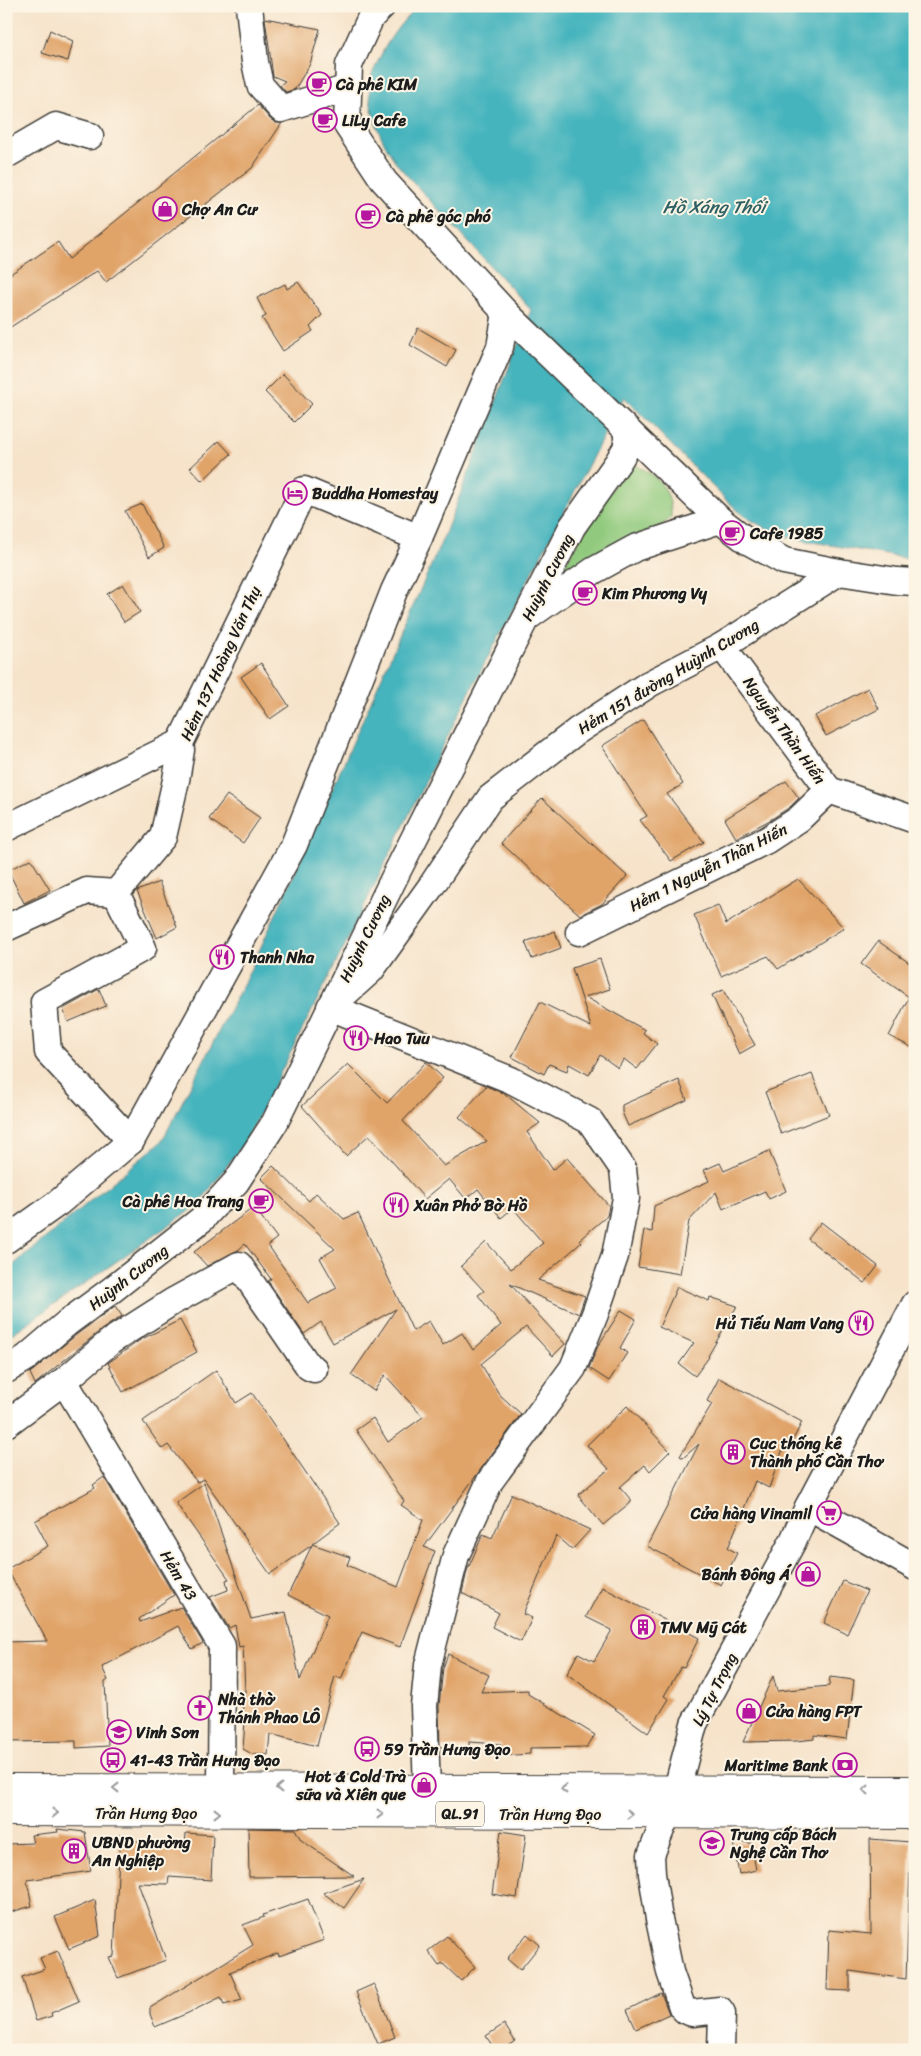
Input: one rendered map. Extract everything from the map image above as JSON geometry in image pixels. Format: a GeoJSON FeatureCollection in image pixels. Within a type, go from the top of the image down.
{"type":"FeatureCollection","features":[{"type":"Feature","properties":{"kind":"highway","name":"Trần Hưng Đạo"},"geometry":{"type":"LineString","coordinates":[[6,1788],[915,1790]]}},
{"type":"Feature","properties":{"kind":"highway","name":"Trần Hưng Đạo"},"geometry":{"type":"LineString","coordinates":[[6,1812],[915,1815]]}},
{"type":"Feature","properties":{"kind":"street"},"geometry":{"type":"LineString","coordinates":[[249,6],[255,62],[260,85],[281,110],[348,88]]}},
{"type":"Feature","properties":{"kind":"street"},"geometry":{"type":"LineString","coordinates":[[382,6],[371,17],[349,65],[347,125],[384,181],[512,319],[720,520],[746,540],[784,561],[840,572],[915,582]]}},
{"type":"Feature","properties":{"kind":"street"},"geometry":{"type":"LineString","coordinates":[[6,155],[56,126],[90,136]]}},
{"type":"Feature","properties":{"kind":"street"},"geometry":{"type":"LineString","coordinates":[[6,1240],[58,1203],[131,1141],[294,845],[394,591],[419,538],[512,319]]}},
{"type":"Feature","properties":{"kind":"street","name":"Huỳnh Cương"},"geometry":{"type":"LineString","coordinates":[[6,1370],[26,1358],[66,1323],[113,1289],[202,1219],[236,1182],[275,1122],[414,837],[572,527],[618,462],[626,447],[623,427]]}},
{"type":"Feature","properties":{"kind":"street","name":"Hẻm 137 Hoàng Văn Thụ"},"geometry":{"type":"LineString","coordinates":[[116,894],[163,837],[178,773],[182,750],[180,743],[304,490],[419,538]]}},
{"type":"Feature","properties":{"kind":"street"},"geometry":{"type":"LineString","coordinates":[[527,618],[593,572],[635,548],[720,520]]}},
{"type":"Feature","properties":{"kind":"street","name":"Hẻm 151 đường Huỳnh Cương"},"geometry":{"type":"LineString","coordinates":[[330,1007],[371,970],[432,885],[490,798],[577,731],[649,684],[722,646],[840,572]]}},
{"type":"Feature","properties":{"kind":"street","name":"Nguyễn Thần Hiến"},"geometry":{"type":"LineString","coordinates":[[722,646],[829,790],[915,820]]}},
{"type":"Feature","properties":{"kind":"street"},"geometry":{"type":"LineString","coordinates":[[6,828],[180,743]]}},
{"type":"Feature","properties":{"kind":"street","name":"Hẻm 1 Nguyễn Thần Hiến"},"geometry":{"type":"LineString","coordinates":[[579,932],[767,840],[799,819],[829,790]]}},
{"type":"Feature","properties":{"kind":"street"},"geometry":{"type":"LineString","coordinates":[[6,928],[87,891],[116,894],[143,948],[44,1002],[48,1052],[131,1141]]}},
{"type":"Feature","properties":{"kind":"street"},"geometry":{"type":"LineString","coordinates":[[330,1007],[512,1080],[590,1121],[624,1169],[626,1198],[615,1256],[595,1314],[573,1368],[490,1481],[456,1555],[428,1665],[424,1706],[427,1789]]}},
{"type":"Feature","properties":{"kind":"street"},"geometry":{"type":"LineString","coordinates":[[6,1424],[64,1381],[111,1341],[172,1302],[240,1265],[309,1367],[314,1369]]}},
{"type":"Feature","properties":{"kind":"street","name":"Lý Tự Trọng"},"geometry":{"type":"LineString","coordinates":[[721,2050],[722,2013],[718,2009],[692,2013],[682,2007],[670,1972],[659,1919],[651,1855],[677,1789],[694,1724],[793,1541],[808,1507],[915,1304]]}},
{"type":"Feature","properties":{"kind":"street","name":"Hẻm 43"},"geometry":{"type":"LineString","coordinates":[[64,1381],[222,1646],[221,1788]]}},
{"type":"Feature","properties":{"kind":"street"},"geometry":{"type":"LineString","coordinates":[[808,1507],[915,1567]]}},
{"type":"Feature","properties":{"kind":"green space"},"geometry":{"type":"Polygon","coordinates":[[[635,465],[651,474],[662,485],[669,499],[671,517],[660,527],[552,584],[621,474],[628,466],[635,465]]]}},
{"type":"Feature","properties":{"kind":"water","name":"Hồ Xáng Thổi"},"geometry":{"type":"Polygon","coordinates":[[[418,6],[905,6],[915,12],[915,560],[782,536],[765,528],[744,516],[724,498],[624,397],[464,703],[247,1139],[198,1205],[6,1338],[6,1271],[162,1141],[250,971],[444,536],[531,310],[402,170],[389,151],[378,128],[369,91],[370,78],[389,41],[418,6]]]}},
{"type":"Feature","properties":{"kind":"building"},"geometry":{"type":"Polygon","coordinates":[[[265,18],[320,29],[310,64],[295,89],[286,92],[280,85],[285,81],[273,76],[265,18]]]}},
{"type":"Feature","properties":{"kind":"building"},"geometry":{"type":"Polygon","coordinates":[[[50,30],[73,41],[68,61],[42,53],[50,30]]]}},
{"type":"Feature","properties":{"kind":"building"},"geometry":{"type":"Polygon","coordinates":[[[258,105],[270,119],[276,123],[282,123],[252,168],[106,282],[97,271],[6,330],[6,277],[58,242],[69,259],[258,105]]]}},
{"type":"Feature","properties":{"kind":"building"},"geometry":{"type":"Polygon","coordinates":[[[298,282],[322,315],[310,327],[313,331],[283,351],[262,318],[266,316],[257,298],[285,284],[287,289],[298,282]]]}},
{"type":"Feature","properties":{"kind":"building"},"geometry":{"type":"Polygon","coordinates":[[[418,328],[456,350],[447,367],[410,345],[418,328]]]}},
{"type":"Feature","properties":{"kind":"building"},"geometry":{"type":"Polygon","coordinates":[[[283,374],[312,404],[294,422],[265,392],[283,374]]]}},
{"type":"Feature","properties":{"kind":"building"},"geometry":{"type":"Polygon","coordinates":[[[219,441],[231,454],[202,481],[190,468],[219,441]]]}},
{"type":"Feature","properties":{"kind":"building"},"geometry":{"type":"Polygon","coordinates":[[[142,504],[164,548],[149,557],[125,511],[142,504]]]}},
{"type":"Feature","properties":{"kind":"building"},"geometry":{"type":"Polygon","coordinates":[[[123,584],[140,612],[124,622],[107,594],[123,584]]]}},
{"type":"Feature","properties":{"kind":"building"},"geometry":{"type":"Polygon","coordinates":[[[261,663],[289,706],[270,719],[241,677],[261,663]]]}},
{"type":"Feature","properties":{"kind":"building"},"geometry":{"type":"Polygon","coordinates":[[[868,688],[879,709],[826,736],[815,716],[868,688]]]}},
{"type":"Feature","properties":{"kind":"building"},"geometry":{"type":"Polygon","coordinates":[[[643,720],[683,784],[667,794],[704,842],[671,861],[640,820],[647,816],[602,746],[643,720]]]}},
{"type":"Feature","properties":{"kind":"building"},"geometry":{"type":"Polygon","coordinates":[[[786,781],[799,798],[790,807],[770,820],[736,838],[725,819],[786,781]]]}},
{"type":"Feature","properties":{"kind":"building"},"geometry":{"type":"Polygon","coordinates":[[[227,795],[260,818],[243,843],[209,819],[227,795]]]}},
{"type":"Feature","properties":{"kind":"building"},"geometry":{"type":"Polygon","coordinates":[[[542,798],[627,876],[602,904],[580,915],[501,843],[542,798]]]}},
{"type":"Feature","properties":{"kind":"building"},"geometry":{"type":"Polygon","coordinates":[[[31,859],[50,890],[24,903],[8,870],[31,859]]]}},
{"type":"Feature","properties":{"kind":"building"},"geometry":{"type":"Polygon","coordinates":[[[798,879],[844,928],[778,969],[768,956],[721,976],[694,915],[718,905],[726,924],[798,879]]]}},
{"type":"Feature","properties":{"kind":"building"},"geometry":{"type":"Polygon","coordinates":[[[159,882],[177,927],[157,938],[137,891],[159,882]]]}},
{"type":"Feature","properties":{"kind":"building"},"geometry":{"type":"Polygon","coordinates":[[[555,931],[561,948],[532,959],[525,942],[555,931]]]}},
{"type":"Feature","properties":{"kind":"building"},"geometry":{"type":"Polygon","coordinates":[[[878,941],[915,967],[915,1049],[889,1036],[909,997],[861,964],[878,941]]]}},
{"type":"Feature","properties":{"kind":"building"},"geometry":{"type":"Polygon","coordinates":[[[600,959],[610,989],[585,997],[645,1030],[643,1033],[657,1044],[637,1069],[624,1059],[618,1068],[600,1055],[589,1075],[569,1064],[567,1071],[549,1064],[544,1074],[512,1057],[540,1002],[591,1027],[572,968],[600,959]]]}},
{"type":"Feature","properties":{"kind":"building"},"geometry":{"type":"Polygon","coordinates":[[[99,989],[106,1006],[68,1022],[63,1009],[99,989]]]}},
{"type":"Feature","properties":{"kind":"building"},"geometry":{"type":"Polygon","coordinates":[[[723,990],[755,1045],[739,1054],[712,995],[723,990]]]}},
{"type":"Feature","properties":{"kind":"building"},"geometry":{"type":"Polygon","coordinates":[[[426,1062],[443,1078],[403,1121],[444,1166],[487,1141],[459,1117],[486,1086],[505,1094],[540,1123],[527,1132],[553,1170],[567,1158],[609,1206],[607,1216],[579,1240],[582,1242],[538,1280],[585,1296],[579,1314],[510,1284],[565,1344],[553,1356],[526,1327],[481,1364],[499,1394],[521,1414],[424,1547],[435,1551],[400,1647],[362,1632],[341,1679],[335,1676],[317,1746],[270,1734],[268,1755],[252,1754],[243,1749],[245,1721],[241,1720],[245,1691],[243,1646],[239,1647],[235,1625],[229,1628],[210,1597],[228,1590],[226,1580],[229,1579],[176,1503],[204,1483],[251,1619],[286,1612],[300,1680],[328,1615],[288,1595],[312,1545],[270,1574],[204,1479],[197,1482],[168,1445],[162,1449],[143,1421],[216,1370],[236,1403],[252,1393],[340,1523],[312,1544],[350,1557],[347,1565],[398,1587],[423,1520],[401,1505],[404,1501],[356,1430],[373,1418],[388,1442],[423,1417],[385,1375],[374,1391],[351,1375],[396,1309],[333,1343],[321,1322],[304,1334],[268,1281],[271,1279],[245,1244],[238,1250],[207,1266],[194,1252],[254,1207],[277,1238],[268,1245],[308,1303],[337,1288],[320,1258],[335,1249],[261,1178],[273,1166],[309,1201],[316,1193],[344,1219],[358,1213],[413,1331],[429,1321],[443,1345],[462,1333],[473,1350],[501,1325],[478,1295],[484,1291],[461,1266],[486,1242],[511,1269],[543,1243],[513,1208],[501,1218],[478,1189],[466,1199],[449,1179],[425,1199],[369,1135],[346,1156],[302,1106],[348,1064],[387,1103],[426,1062]]]}},
{"type":"Feature","properties":{"kind":"building"},"geometry":{"type":"Polygon","coordinates":[[[812,1074],[829,1115],[781,1134],[765,1092],[812,1074]]]}},
{"type":"Feature","properties":{"kind":"building"},"geometry":{"type":"Polygon","coordinates":[[[679,1080],[687,1100],[628,1126],[622,1112],[622,1105],[679,1080]]]}},
{"type":"Feature","properties":{"kind":"building"},"geometry":{"type":"Polygon","coordinates":[[[769,1151],[786,1191],[769,1199],[765,1191],[723,1209],[716,1192],[689,1221],[680,1274],[638,1267],[644,1230],[652,1232],[654,1206],[709,1181],[704,1170],[720,1163],[724,1171],[769,1151]]]}},
{"type":"Feature","properties":{"kind":"building"},"geometry":{"type":"Polygon","coordinates":[[[821,1222],[878,1266],[865,1283],[808,1239],[821,1222]]]}},
{"type":"Feature","properties":{"kind":"building"},"geometry":{"type":"Polygon","coordinates":[[[677,1287],[709,1301],[710,1297],[737,1306],[709,1357],[695,1376],[679,1364],[694,1343],[659,1327],[677,1287]]]}},
{"type":"Feature","properties":{"kind":"building"},"geometry":{"type":"Polygon","coordinates":[[[115,1306],[122,1316],[101,1330],[35,1384],[30,1373],[115,1306]]]}},
{"type":"Feature","properties":{"kind":"building"},"geometry":{"type":"Polygon","coordinates":[[[621,1310],[636,1319],[620,1348],[627,1353],[609,1381],[589,1368],[598,1346],[621,1310]]]}},
{"type":"Feature","properties":{"kind":"building"},"geometry":{"type":"Polygon","coordinates":[[[180,1320],[197,1352],[123,1392],[108,1363],[140,1340],[180,1320]]]}},
{"type":"Feature","properties":{"kind":"building"},"geometry":{"type":"Polygon","coordinates":[[[719,1378],[802,1422],[790,1446],[785,1443],[769,1488],[755,1481],[728,1548],[737,1553],[721,1585],[647,1546],[699,1444],[683,1458],[680,1456],[712,1404],[707,1401],[719,1378]]]}},
{"type":"Feature","properties":{"kind":"building"},"geometry":{"type":"Polygon","coordinates":[[[627,1406],[670,1451],[650,1471],[645,1465],[620,1487],[632,1501],[603,1525],[578,1495],[609,1469],[587,1445],[627,1406]]]}},
{"type":"Feature","properties":{"kind":"building"},"geometry":{"type":"Polygon","coordinates":[[[104,1477],[174,1595],[139,1619],[140,1622],[181,1607],[203,1643],[192,1649],[178,1626],[102,1667],[108,1680],[105,1682],[108,1746],[76,1748],[76,1741],[6,1742],[6,1642],[47,1641],[7,1569],[48,1546],[35,1521],[95,1488],[93,1485],[104,1477]]]}},
{"type":"Feature","properties":{"kind":"building"},"geometry":{"type":"Polygon","coordinates":[[[512,1494],[590,1530],[572,1550],[556,1536],[523,1614],[532,1618],[521,1642],[492,1627],[499,1613],[462,1593],[467,1571],[483,1534],[492,1538],[512,1494]]]}},
{"type":"Feature","properties":{"kind":"building"},"geometry":{"type":"Polygon","coordinates":[[[843,1581],[867,1591],[847,1634],[824,1623],[843,1581]]]}},
{"type":"Feature","properties":{"kind":"building"},"geometry":{"type":"Polygon","coordinates":[[[602,1587],[699,1638],[684,1668],[681,1667],[664,1696],[669,1699],[648,1733],[567,1674],[578,1653],[594,1661],[612,1630],[586,1617],[602,1587]]]}},
{"type":"Feature","properties":{"kind":"building"},"geometry":{"type":"Polygon","coordinates":[[[448,1654],[489,1675],[481,1692],[528,1690],[528,1694],[595,1735],[587,1747],[530,1748],[530,1754],[502,1756],[501,1744],[469,1742],[469,1748],[440,1747],[439,1706],[443,1668],[448,1654]]]}},
{"type":"Feature","properties":{"kind":"building"},"geometry":{"type":"Polygon","coordinates":[[[773,1676],[777,1691],[829,1686],[830,1677],[854,1680],[847,1739],[814,1735],[814,1739],[797,1741],[743,1742],[773,1676]]]}},
{"type":"Feature","properties":{"kind":"building"},"geometry":{"type":"Polygon","coordinates":[[[248,1828],[295,1829],[301,1840],[354,1876],[249,1877],[248,1828]]]}},
{"type":"Feature","properties":{"kind":"building"},"geometry":{"type":"Polygon","coordinates":[[[57,1829],[85,1832],[91,1871],[27,1880],[32,1906],[11,1912],[6,1887],[6,1844],[33,1843],[31,1835],[58,1832],[57,1829]]]}},
{"type":"Feature","properties":{"kind":"building"},"geometry":{"type":"Polygon","coordinates":[[[501,1831],[526,1835],[517,1898],[492,1894],[501,1831]]]}},
{"type":"Feature","properties":{"kind":"building"},"geometry":{"type":"Polygon","coordinates":[[[186,1833],[213,1835],[211,1880],[169,1877],[168,1884],[138,1883],[166,1960],[118,1978],[109,1957],[114,1956],[120,1834],[122,1839],[185,1847],[186,1833]]]}},
{"type":"Feature","properties":{"kind":"building"},"geometry":{"type":"Polygon","coordinates":[[[870,1839],[911,1842],[906,1979],[850,1971],[850,1991],[827,1990],[829,1930],[871,1934],[870,1839]]]}},
{"type":"Feature","properties":{"kind":"building"},"geometry":{"type":"Polygon","coordinates":[[[733,1842],[751,1843],[756,1870],[739,1874],[733,1842]]]}},
{"type":"Feature","properties":{"kind":"building"},"geometry":{"type":"Polygon","coordinates":[[[364,1879],[344,1908],[323,1893],[364,1879]]]}},
{"type":"Feature","properties":{"kind":"building"},"geometry":{"type":"Polygon","coordinates":[[[308,1899],[324,1940],[279,1956],[278,1953],[230,1972],[242,2000],[224,2005],[221,1997],[155,2027],[150,2014],[150,2008],[253,1945],[243,1925],[264,1917],[263,1915],[308,1899]]]}},
{"type":"Feature","properties":{"kind":"building"},"geometry":{"type":"Polygon","coordinates":[[[95,1900],[100,1936],[69,1949],[55,1917],[95,1900]]]}},
{"type":"Feature","properties":{"kind":"building"},"geometry":{"type":"Polygon","coordinates":[[[527,1934],[540,1945],[520,1970],[507,1959],[527,1934]]]}},
{"type":"Feature","properties":{"kind":"building"},"geometry":{"type":"Polygon","coordinates":[[[447,1936],[475,1967],[461,1981],[442,1963],[439,1966],[428,1951],[447,1936]]]}},
{"type":"Feature","properties":{"kind":"building"},"geometry":{"type":"Polygon","coordinates":[[[58,1951],[79,2001],[51,2013],[52,2016],[36,2021],[22,1977],[45,1969],[40,1958],[58,1951]]]}},
{"type":"Feature","properties":{"kind":"building"},"geometry":{"type":"Polygon","coordinates":[[[374,1984],[395,2037],[378,2044],[356,1992],[374,1984]]]}},
{"type":"Feature","properties":{"kind":"building"},"geometry":{"type":"Polygon","coordinates":[[[661,1993],[669,2014],[636,2029],[627,2010],[661,1993]]]}},
{"type":"Feature","properties":{"kind":"building"},"geometry":{"type":"Polygon","coordinates":[[[504,2024],[515,2041],[502,2050],[495,2050],[486,2036],[504,2024]]]}},
{"type":"Feature","properties":{"kind":"place","name":"Cà phê KIM"},"geometry":{"type":"Point","coordinates":[319,84]}},
{"type":"Feature","properties":{"kind":"place","name":"LiLy Cafe"},"geometry":{"type":"Point","coordinates":[325,120]}},
{"type":"Feature","properties":{"kind":"place","name":"Chợ An Cư"},"geometry":{"type":"Point","coordinates":[165,209]}},
{"type":"Feature","properties":{"kind":"place","name":"Cà phê góc phó"},"geometry":{"type":"Point","coordinates":[368,216]}},
{"type":"Feature","properties":{"kind":"place","name":"Buddha Homestay"},"geometry":{"type":"Point","coordinates":[295,493]}},
{"type":"Feature","properties":{"kind":"place","name":"Cafe 1985"},"geometry":{"type":"Point","coordinates":[732,533]}},
{"type":"Feature","properties":{"kind":"place","name":"Kim Phương Vy"},"geometry":{"type":"Point","coordinates":[585,593]}},
{"type":"Feature","properties":{"kind":"place","name":"Thanh Nha"},"geometry":{"type":"Point","coordinates":[222,957]}},
{"type":"Feature","properties":{"kind":"place","name":"Hao Tuu"},"geometry":{"type":"Point","coordinates":[356,1038]}},
{"type":"Feature","properties":{"kind":"place","name":"Cà phê Hoa Trang"},"geometry":{"type":"Point","coordinates":[261,1201]}},
{"type":"Feature","properties":{"kind":"place","name":"Xuân Phở Bờ Hồ"},"geometry":{"type":"Point","coordinates":[396,1205]}},
{"type":"Feature","properties":{"kind":"place","name":"Hủ Tiếu Nam Vang"},"geometry":{"type":"Point","coordinates":[861,1323]}},
{"type":"Feature","properties":{"kind":"place","name":"Cục thống kê Thành phố Cần Thơ"},"geometry":{"type":"Point","coordinates":[733,1452]}},
{"type":"Feature","properties":{"kind":"place","name":"Cửa hàng Vinamil"},"geometry":{"type":"Point","coordinates":[829,1513]}},
{"type":"Feature","properties":{"kind":"place","name":"Bánh Đông Á"},"geometry":{"type":"Point","coordinates":[808,1574]}},
{"type":"Feature","properties":{"kind":"place","name":"TMV Mỹ Cát"},"geometry":{"type":"Point","coordinates":[643,1627]}},
{"type":"Feature","properties":{"kind":"place","name":"Nhà thờ Thánh Phao LÔ"},"geometry":{"type":"Point","coordinates":[200,1708]}},
{"type":"Feature","properties":{"kind":"place","name":"Cửa hàng FPT"},"geometry":{"type":"Point","coordinates":[749,1711]}},
{"type":"Feature","properties":{"kind":"place","name":"Vinh Sơn"},"geometry":{"type":"Point","coordinates":[119,1732]}},
{"type":"Feature","properties":{"kind":"place","name":"59 Trần Hưng Đạo"},"geometry":{"type":"Point","coordinates":[367,1749]}},
{"type":"Feature","properties":{"kind":"place","name":"41-43 Trần Hưng Đạo"},"geometry":{"type":"Point","coordinates":[113,1760]}},
{"type":"Feature","properties":{"kind":"place","name":"Maritime Bank"},"geometry":{"type":"Point","coordinates":[845,1765]}},
{"type":"Feature","properties":{"kind":"place","name":"Hot & Cold Trà sữa và Xiên que"},"geometry":{"type":"Point","coordinates":[424,1785]}},
{"type":"Feature","properties":{"kind":"place","name":"Trung cấp Bách Nghệ Cần Thơ"},"geometry":{"type":"Point","coordinates":[712,1843]}},
{"type":"Feature","properties":{"kind":"place","name":"UBND phường An Nghiệp"},"geometry":{"type":"Point","coordinates":[74,1851]}}]}
